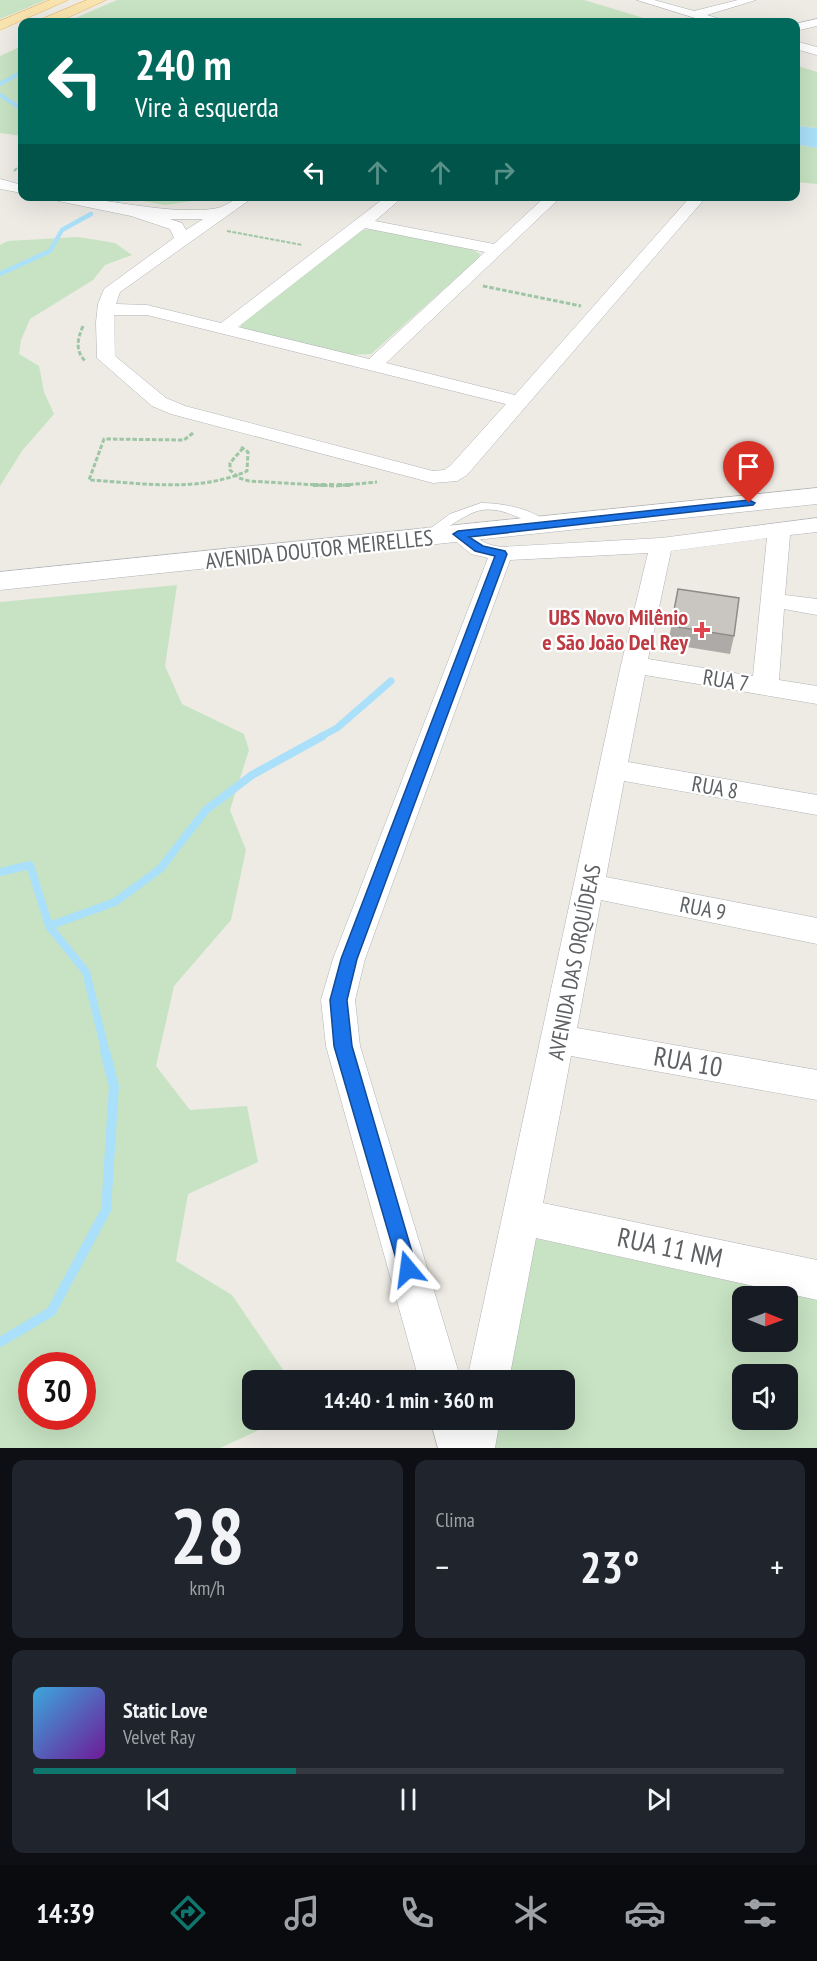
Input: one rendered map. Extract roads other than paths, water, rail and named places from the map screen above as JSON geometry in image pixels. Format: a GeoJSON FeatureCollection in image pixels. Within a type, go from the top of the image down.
{"type":"FeatureCollection","features":[{"type":"Feature","properties":{"kind":"main road"},"geometry":{"type":"LineString","coordinates":[[19,18],[62,0]]}},
{"type":"Feature","properties":{"kind":"main road"},"geometry":{"type":"LineString","coordinates":[[55,18],[99,0]]}},
{"type":"Feature","properties":{"kind":"main road"},"geometry":{"type":"LineString","coordinates":[[0,26],[18,18]]}},
{"type":"Feature","properties":{"kind":"street"},"geometry":{"type":"LineString","coordinates":[[642,0],[704,18]]}},
{"type":"Feature","properties":{"kind":"street"},"geometry":{"type":"LineString","coordinates":[[693,15],[751,0]]}},
{"type":"Feature","properties":{"kind":"street"},"geometry":{"type":"LineString","coordinates":[[800,27],[817,22]]}},
{"type":"Feature","properties":{"kind":"street"},"geometry":{"type":"LineString","coordinates":[[800,46],[817,51]]}},
{"type":"Feature","properties":{"kind":"street"},"geometry":{"type":"LineString","coordinates":[[82,201],[135,212],[177,226],[183,239]]}},
{"type":"Feature","properties":{"kind":"street"},"geometry":{"type":"LineString","coordinates":[[240,201],[113,289],[108,297],[104,345],[106,358],[159,402],[178,410],[433,477],[449,476],[459,470],[696,201]]}},
{"type":"Feature","properties":{"kind":"street"},"geometry":{"type":"LineString","coordinates":[[224,329],[391,201]]}},
{"type":"Feature","properties":{"kind":"street"},"geometry":{"type":"LineString","coordinates":[[372,366],[550,201]]}},
{"type":"Feature","properties":{"kind":"street"},"geometry":{"type":"LineString","coordinates":[[135,212],[190,215],[224,212]]}},
{"type":"Feature","properties":{"kind":"street"},"geometry":{"type":"LineString","coordinates":[[363,223],[498,250]]}},
{"type":"Feature","properties":{"kind":"street"},"geometry":{"type":"LineString","coordinates":[[108,309],[147,310],[520,402]]}},
{"type":"Feature","properties":{"kind":"street","name":"AVENIDA DOUTOR MEIRELLES"},"geometry":{"type":"LineString","coordinates":[[0,581],[817,496]]}},
{"type":"Feature","properties":{"kind":"street"},"geometry":{"type":"LineString","coordinates":[[458,534],[479,549],[501,554],[661,545],[817,525]]}},
{"type":"Feature","properties":{"kind":"street"},"geometry":{"type":"LineString","coordinates":[[765,687],[779,529]]}},
{"type":"Feature","properties":{"kind":"street","name":"AVENIDA DAS ORQUÍDEAS"},"geometry":{"type":"LineString","coordinates":[[490,1370],[634,665],[661,545]]}},
{"type":"Feature","properties":{"kind":"street"},"geometry":{"type":"LineString","coordinates":[[437,1370],[343,1046],[338,1000],[349,959],[501,554]]}},
{"type":"Feature","properties":{"kind":"street"},"geometry":{"type":"LineString","coordinates":[[771,600],[817,607]]}},
{"type":"Feature","properties":{"kind":"street","name":"RUA 7"},"geometry":{"type":"LineString","coordinates":[[634,665],[817,695]]}},
{"type":"Feature","properties":{"kind":"street","name":"RUA 8"},"geometry":{"type":"LineString","coordinates":[[613,769],[817,805]]}},
{"type":"Feature","properties":{"kind":"street","name":"RUA 9"},"geometry":{"type":"LineString","coordinates":[[590,886],[817,930]]}},
{"type":"Feature","properties":{"kind":"street","name":"RUA 10"},"geometry":{"type":"LineString","coordinates":[[558,1039],[817,1085]]}},
{"type":"Feature","properties":{"kind":"street","name":"RUA 11 NM"},"geometry":{"type":"LineString","coordinates":[[522,1217],[817,1280]]}},
{"type":"Feature","properties":{"kind":"street"},"geometry":{"type":"LineString","coordinates":[[454,1430],[460,1448]]}},
{"type":"Feature","properties":{"kind":"street"},"geometry":{"type":"LineString","coordinates":[[473,1448],[477,1430]]}},
{"type":"Feature","properties":{"kind":"lane"},"geometry":{"type":"LineString","coordinates":[[423,538],[459,513],[473,507],[487,506],[521,512],[545,525]]}},
{"type":"Feature","properties":{"kind":"water"},"geometry":{"type":"Polygon","coordinates":[[[800,126],[817,128],[817,148],[800,145],[800,126]]]}},
{"type":"Feature","properties":{"kind":"waterway"},"geometry":{"type":"LineString","coordinates":[[0,84],[18,74]]}},
{"type":"Feature","properties":{"kind":"waterway"},"geometry":{"type":"LineString","coordinates":[[0,95],[18,106]]}},
{"type":"Feature","properties":{"kind":"waterway"},"geometry":{"type":"LineString","coordinates":[[0,274],[50,251],[62,230],[91,214]]}},
{"type":"Feature","properties":{"kind":"waterway"},"geometry":{"type":"LineString","coordinates":[[320,737],[337,728],[391,681]]}},
{"type":"Feature","properties":{"kind":"waterway"},"geometry":{"type":"LineString","coordinates":[[49,926],[115,902],[160,869],[206,810],[252,775],[323,736]]}},
{"type":"Feature","properties":{"kind":"waterway"},"geometry":{"type":"LineString","coordinates":[[0,872],[30,865],[49,926]]}},
{"type":"Feature","properties":{"kind":"waterway"},"geometry":{"type":"LineString","coordinates":[[49,926],[86,972],[106,1053]]}},
{"type":"Feature","properties":{"kind":"waterway"},"geometry":{"type":"LineString","coordinates":[[0,1342],[51,1312],[106,1210],[114,1086],[105,1051]]}},
{"type":"Feature","properties":{"kind":"place","name":"UBS Novo Milênio e São João Del Rey"},"geometry":{"type":"Point","coordinates":[702,630]}}]}
